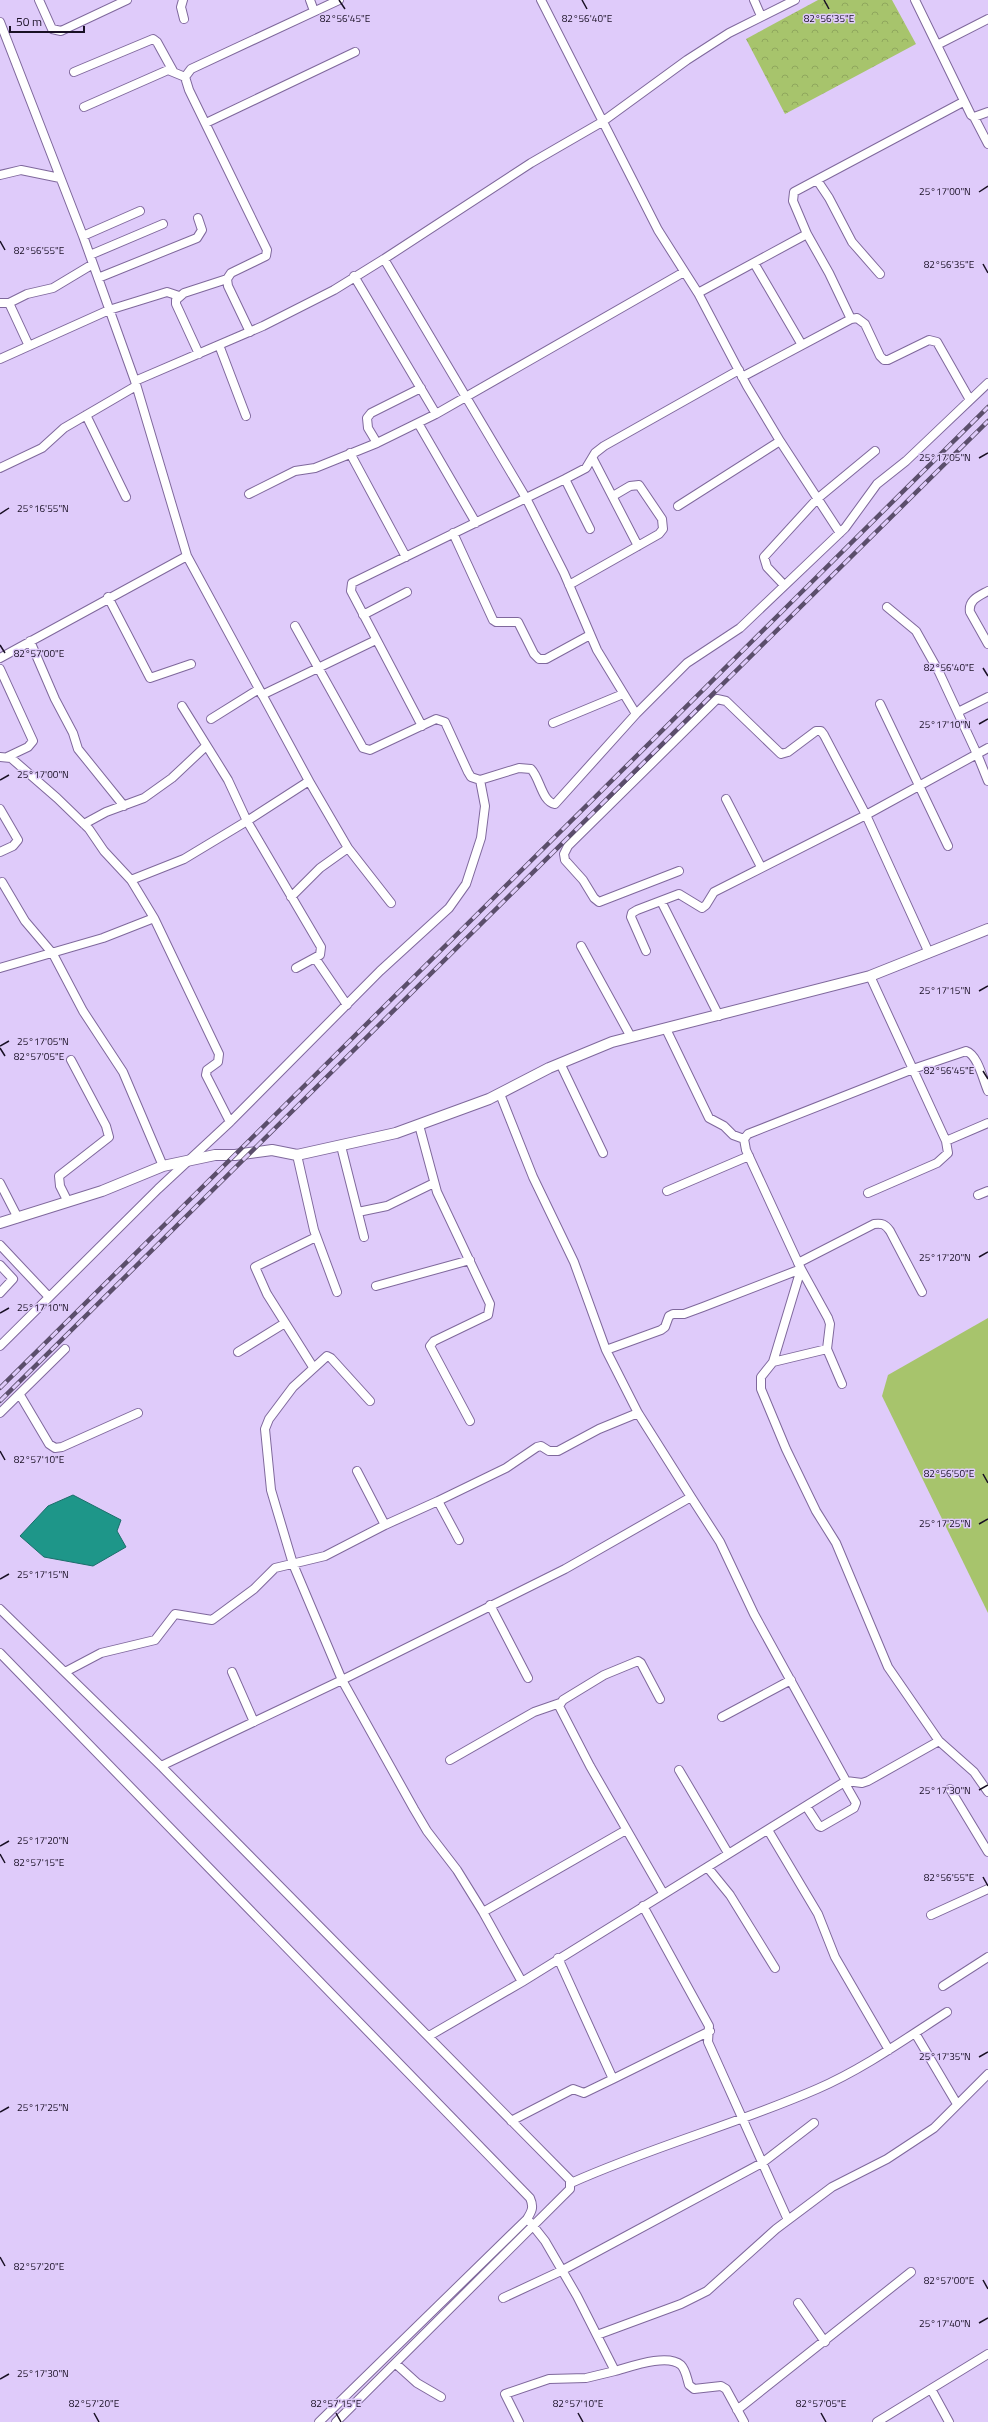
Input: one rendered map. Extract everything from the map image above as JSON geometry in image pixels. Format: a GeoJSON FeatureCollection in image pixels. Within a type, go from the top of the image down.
{"type":"FeatureCollection","features":[{"type":"Feature","properties":{"kind":"street"},"geometry":{"type":"LineString","coordinates":[[39,0],[52,29],[61,31],[127,0]]}},
{"type":"Feature","properties":{"kind":"street"},"geometry":{"type":"LineString","coordinates":[[183,0],[181,7],[184,19]]}},
{"type":"Feature","properties":{"kind":"street"},"geometry":{"type":"LineString","coordinates":[[310,0],[314,11]]}},
{"type":"Feature","properties":{"kind":"street"},"geometry":{"type":"LineString","coordinates":[[185,78],[191,69],[339,0]]}},
{"type":"Feature","properties":{"kind":"street"},"geometry":{"type":"LineString","coordinates":[[541,0],[658,230],[698,293],[740,374],[780,441],[840,533]]}},
{"type":"Feature","properties":{"kind":"street"},"geometry":{"type":"LineString","coordinates":[[754,0],[761,16]]}},
{"type":"Feature","properties":{"kind":"street"},"geometry":{"type":"LineString","coordinates":[[0,468],[37,451],[64,428],[136,383],[250,332],[334,290],[530,163],[602,122],[687,60],[729,33],[795,0]]}},
{"type":"Feature","properties":{"kind":"street"},"geometry":{"type":"LineString","coordinates":[[916,0],[964,102],[974,117],[988,144]]}},
{"type":"Feature","properties":{"kind":"street"},"geometry":{"type":"LineString","coordinates":[[937,45],[988,19]]}},
{"type":"Feature","properties":{"kind":"street"},"geometry":{"type":"LineString","coordinates":[[0,22],[83,236],[136,383],[187,556],[309,781],[348,848],[391,903]]}},
{"type":"Feature","properties":{"kind":"street"},"geometry":{"type":"LineString","coordinates":[[0,360],[109,310],[167,292],[179,296],[227,279],[231,273],[266,256],[267,250],[185,78],[173,71],[157,42],[153,39],[74,72]]}},
{"type":"Feature","properties":{"kind":"street"},"geometry":{"type":"LineString","coordinates":[[206,123],[355,52]]}},
{"type":"Feature","properties":{"kind":"street"},"geometry":{"type":"LineString","coordinates":[[84,108],[162,73],[173,71]]}},
{"type":"Feature","properties":{"kind":"street"},"geometry":{"type":"LineString","coordinates":[[851,319],[830,273],[807,234],[792,196],[794,192],[964,102]]}},
{"type":"Feature","properties":{"kind":"street"},"geometry":{"type":"LineString","coordinates":[[974,117],[988,112]]}},
{"type":"Feature","properties":{"kind":"street"},"geometry":{"type":"LineString","coordinates":[[0,175],[21,170],[60,178]]}},
{"type":"Feature","properties":{"kind":"street"},"geometry":{"type":"LineString","coordinates":[[817,180],[830,198],[852,242],[880,274]]}},
{"type":"Feature","properties":{"kind":"street"},"geometry":{"type":"LineString","coordinates":[[83,236],[140,211]]}},
{"type":"Feature","properties":{"kind":"street"},"geometry":{"type":"LineString","coordinates":[[98,278],[197,238],[202,230],[198,218]]}},
{"type":"Feature","properties":{"kind":"street"},"geometry":{"type":"LineString","coordinates":[[90,255],[163,224]]}},
{"type":"Feature","properties":{"kind":"street"},"geometry":{"type":"LineString","coordinates":[[698,293],[807,234]]}},
{"type":"Feature","properties":{"kind":"street"},"geometry":{"type":"LineString","coordinates":[[384,259],[465,398],[526,498],[569,585],[590,634],[623,694],[636,714]]}},
{"type":"Feature","properties":{"kind":"street"},"geometry":{"type":"LineString","coordinates":[[754,263],[802,345]]}},
{"type":"Feature","properties":{"kind":"street"},"geometry":{"type":"LineString","coordinates":[[0,303],[9,303],[26,294],[53,288],[93,264]]}},
{"type":"Feature","properties":{"kind":"street"},"geometry":{"type":"LineString","coordinates":[[249,494],[295,471],[315,468],[377,443],[436,414],[684,272]]}},
{"type":"Feature","properties":{"kind":"street"},"geometry":{"type":"LineString","coordinates":[[354,276],[436,414]]}},
{"type":"Feature","properties":{"kind":"street"},"geometry":{"type":"LineString","coordinates":[[227,279],[250,332]]}},
{"type":"Feature","properties":{"kind":"street"},"geometry":{"type":"LineString","coordinates":[[179,296],[176,304],[200,354]]}},
{"type":"Feature","properties":{"kind":"street"},"geometry":{"type":"LineString","coordinates":[[9,303],[29,346]]}},
{"type":"Feature","properties":{"kind":"street"},"geometry":{"type":"LineString","coordinates":[[422,726],[351,591],[352,583],[586,468],[593,460],[596,453],[604,446],[740,374],[802,345],[851,319],[862,320],[880,356],[884,360],[888,360],[929,340],[934,340],[937,342],[970,400]]}},
{"type":"Feature","properties":{"kind":"street"},"geometry":{"type":"LineString","coordinates":[[219,345],[246,416]]}},
{"type":"Feature","properties":{"kind":"street"},"geometry":{"type":"LineString","coordinates":[[295,626],[319,666],[363,748],[366,750],[376,748],[436,719],[445,722],[471,777],[480,780],[519,768],[530,769],[537,777],[547,800],[555,804],[636,714],[687,663],[734,633],[840,533],[872,489],[906,461],[988,383]]}},
{"type":"Feature","properties":{"kind":"street"},"geometry":{"type":"LineString","coordinates":[[377,443],[368,428],[367,418],[371,413],[421,388]]}},
{"type":"Feature","properties":{"kind":"street"},"geometry":{"type":"LineString","coordinates":[[86,415],[126,497]]}},
{"type":"Feature","properties":{"kind":"street"},"geometry":{"type":"LineString","coordinates":[[418,423],[476,523]]}},
{"type":"Feature","properties":{"kind":"street"},"geometry":{"type":"LineString","coordinates":[[678,506],[780,441]]}},
{"type":"Feature","properties":{"kind":"street"},"geometry":{"type":"LineString","coordinates":[[784,585],[767,567],[764,557],[817,499],[875,451]]}},
{"type":"Feature","properties":{"kind":"street"},"geometry":{"type":"LineString","coordinates":[[350,453],[406,557]]}},
{"type":"Feature","properties":{"kind":"street"},"geometry":{"type":"LineString","coordinates":[[593,460],[638,546]]}},
{"type":"Feature","properties":{"kind":"street"},"geometry":{"type":"LineString","coordinates":[[565,479],[590,529]]}},
{"type":"Feature","properties":{"kind":"street"},"geometry":{"type":"LineString","coordinates":[[569,585],[659,534],[663,529],[662,519],[639,485],[630,486],[613,496]]}},
{"type":"Feature","properties":{"kind":"street"},"geometry":{"type":"LineString","coordinates":[[453,533],[493,620],[496,622],[518,622],[534,654],[539,659],[546,659],[590,634]]}},
{"type":"Feature","properties":{"kind":"street"},"geometry":{"type":"LineString","coordinates":[[0,658],[108,597],[180,561],[187,556]]}},
{"type":"Feature","properties":{"kind":"street"},"geometry":{"type":"LineString","coordinates":[[988,591],[972,602],[969,606],[970,612],[988,644]]}},
{"type":"Feature","properties":{"kind":"street"},"geometry":{"type":"LineString","coordinates":[[363,615],[407,592]]}},
{"type":"Feature","properties":{"kind":"street"},"geometry":{"type":"LineString","coordinates":[[108,597],[150,678],[191,664]]}},
{"type":"Feature","properties":{"kind":"street"},"geometry":{"type":"LineString","coordinates":[[887,607],[916,631],[958,712],[988,781]]}},
{"type":"Feature","properties":{"kind":"street"},"geometry":{"type":"LineString","coordinates":[[211,719],[260,692],[376,640]]}},
{"type":"Feature","properties":{"kind":"street"},"geometry":{"type":"LineString","coordinates":[[30,641],[55,698],[73,732],[78,749],[124,806]]}},
{"type":"Feature","properties":{"kind":"street"},"geometry":{"type":"LineString","coordinates":[[0,669],[33,741],[28,747],[4,757],[84,824],[104,851],[131,880],[154,918],[219,1054],[218,1062],[207,1070],[206,1075],[230,1122]]}},
{"type":"Feature","properties":{"kind":"street"},"geometry":{"type":"LineString","coordinates":[[553,722],[623,694]]}},
{"type":"Feature","properties":{"kind":"street"},"geometry":{"type":"LineString","coordinates":[[958,712],[988,697]]}},
{"type":"Feature","properties":{"kind":"street"},"geometry":{"type":"LineString","coordinates":[[679,871],[599,902],[594,898],[583,880],[565,860],[564,854],[574,841],[717,699],[726,701],[781,754],[816,731],[821,731],[866,815],[930,953]]}},
{"type":"Feature","properties":{"kind":"street"},"geometry":{"type":"LineString","coordinates":[[880,704],[948,846]]}},
{"type":"Feature","properties":{"kind":"street"},"geometry":{"type":"LineString","coordinates":[[182,706],[205,747],[228,780],[247,821],[321,947],[320,955],[296,968]]}},
{"type":"Feature","properties":{"kind":"street"},"geometry":{"type":"LineString","coordinates":[[84,824],[106,812],[144,798],[172,778],[205,747]]}},
{"type":"Feature","properties":{"kind":"street"},"geometry":{"type":"LineString","coordinates":[[646,951],[633,923],[632,913],[679,894],[702,908],[706,905],[714,892],[866,815],[988,748]]}},
{"type":"Feature","properties":{"kind":"street"},"geometry":{"type":"LineString","coordinates":[[0,1346],[188,1161],[230,1122],[346,1005],[449,908],[466,884],[482,838],[486,806],[480,780]]}},
{"type":"Feature","properties":{"kind":"street"},"geometry":{"type":"LineString","coordinates":[[131,880],[184,859],[309,781]]}},
{"type":"Feature","properties":{"kind":"street"},"geometry":{"type":"LineString","coordinates":[[726,799],[761,867]]}},
{"type":"Feature","properties":{"kind":"street"},"geometry":{"type":"LineString","coordinates":[[0,810],[18,840],[13,846],[0,852]]}},
{"type":"Feature","properties":{"kind":"street"},"geometry":{"type":"LineString","coordinates":[[291,897],[320,868],[348,848]]}},
{"type":"Feature","properties":{"kind":"street"},"geometry":{"type":"LineString","coordinates":[[2,882],[25,921],[53,954],[83,1011],[123,1072],[163,1166]]}},
{"type":"Feature","properties":{"kind":"street"},"geometry":{"type":"LineString","coordinates":[[661,901],[719,1016]]}},
{"type":"Feature","properties":{"kind":"street"},"geometry":{"type":"LineString","coordinates":[[0,968],[53,954],[103,938],[154,918]]}},
{"type":"Feature","properties":{"kind":"street"},"geometry":{"type":"LineString","coordinates":[[0,1223],[68,1202],[163,1166],[215,1155],[235,1155],[272,1150],[297,1155],[396,1133],[500,1094],[560,1063],[631,1038],[870,976],[988,929]]}},
{"type":"Feature","properties":{"kind":"street"},"geometry":{"type":"LineString","coordinates":[[581,946],[631,1038]]}},
{"type":"Feature","properties":{"kind":"street"},"geometry":{"type":"LineString","coordinates":[[315,958],[346,1005]]}},
{"type":"Feature","properties":{"kind":"street"},"geometry":{"type":"LineString","coordinates":[[868,1193],[944,1158],[948,1153],[946,1142],[870,976]]}},
{"type":"Feature","properties":{"kind":"street"},"geometry":{"type":"LineString","coordinates":[[666,1029],[708,1118],[724,1126],[737,1138],[744,1139]]}},
{"type":"Feature","properties":{"kind":"street"},"geometry":{"type":"LineString","coordinates":[[744,1139],[748,1134],[913,1069],[966,1051],[971,1052],[988,1091]]}},
{"type":"Feature","properties":{"kind":"street"},"geometry":{"type":"LineString","coordinates":[[68,1202],[60,1186],[59,1176],[109,1137],[106,1126],[72,1060]]}},
{"type":"Feature","properties":{"kind":"street"},"geometry":{"type":"LineString","coordinates":[[560,1063],[603,1153]]}},
{"type":"Feature","properties":{"kind":"street"},"geometry":{"type":"LineString","coordinates":[[500,1094],[534,1177],[577,1267],[606,1350],[638,1413],[720,1542],[754,1614],[791,1680],[856,1803],[854,1808],[821,1827],[818,1826],[806,1806]]}},
{"type":"Feature","properties":{"kind":"street"},"geometry":{"type":"LineString","coordinates":[[946,1142],[988,1122]]}},
{"type":"Feature","properties":{"kind":"street"},"geometry":{"type":"LineString","coordinates":[[418,1125],[434,1183],[490,1304],[488,1315],[434,1341],[430,1346],[470,1421]]}},
{"type":"Feature","properties":{"kind":"street"},"geometry":{"type":"LineString","coordinates":[[744,1139],[749,1156],[800,1266],[830,1324],[827,1350],[842,1384]]}},
{"type":"Feature","properties":{"kind":"street"},"geometry":{"type":"LineString","coordinates":[[341,1146],[364,1236]]}},
{"type":"Feature","properties":{"kind":"street"},"geometry":{"type":"LineString","coordinates":[[297,1155],[316,1236],[337,1292]]}},
{"type":"Feature","properties":{"kind":"street"},"geometry":{"type":"LineString","coordinates":[[667,1191],[749,1156]]}},
{"type":"Feature","properties":{"kind":"street"},"geometry":{"type":"LineString","coordinates":[[0,1183],[18,1218]]}},
{"type":"Feature","properties":{"kind":"street"},"geometry":{"type":"LineString","coordinates":[[358,1212],[387,1206],[434,1183]]}},
{"type":"Feature","properties":{"kind":"street"},"geometry":{"type":"LineString","coordinates":[[978,1195],[988,1191]]}},
{"type":"Feature","properties":{"kind":"street"},"geometry":{"type":"LineString","coordinates":[[606,1350],[661,1330],[665,1326],[669,1316],[673,1314],[684,1314],[703,1308],[800,1266],[874,1224],[881,1223],[890,1230],[922,1292]]}},
{"type":"Feature","properties":{"kind":"street"},"geometry":{"type":"LineString","coordinates":[[313,1367],[267,1294],[255,1267],[316,1236]]}},
{"type":"Feature","properties":{"kind":"street"},"geometry":{"type":"LineString","coordinates":[[0,1245],[49,1297]]}},
{"type":"Feature","properties":{"kind":"street"},"geometry":{"type":"LineString","coordinates":[[376,1286],[470,1260]]}},
{"type":"Feature","properties":{"kind":"street"},"geometry":{"type":"LineString","coordinates":[[0,1265],[13,1279],[0,1293]]}},
{"type":"Feature","properties":{"kind":"street"},"geometry":{"type":"LineString","coordinates":[[800,1266],[773,1362],[761,1377],[759,1384],[786,1449],[816,1511],[836,1542],[888,1667],[939,1741],[974,1772],[988,1792]]}},
{"type":"Feature","properties":{"kind":"street"},"geometry":{"type":"LineString","coordinates":[[238,1352],[285,1323]]}},
{"type":"Feature","properties":{"kind":"street"},"geometry":{"type":"LineString","coordinates":[[0,1413],[66,1349]]}},
{"type":"Feature","properties":{"kind":"street"},"geometry":{"type":"LineString","coordinates":[[773,1362],[827,1350]]}},
{"type":"Feature","properties":{"kind":"street"},"geometry":{"type":"LineString","coordinates":[[370,1401],[331,1358],[323,1358],[288,1392],[269,1419],[265,1429],[271,1490],[293,1564],[342,1680],[427,1831],[457,1870],[483,1912],[522,1982]]}},
{"type":"Feature","properties":{"kind":"street"},"geometry":{"type":"LineString","coordinates":[[20,1395],[49,1444],[55,1448],[62,1447],[138,1413]]}},
{"type":"Feature","properties":{"kind":"street"},"geometry":{"type":"LineString","coordinates":[[65,1672],[101,1653],[155,1640],[175,1614],[212,1620],[254,1589],[275,1568],[325,1556],[385,1525],[438,1502],[506,1468],[537,1447],[541,1446],[549,1451],[558,1451],[599,1428],[638,1413]]}},
{"type":"Feature","properties":{"kind":"street"},"geometry":{"type":"LineString","coordinates":[[357,1471],[385,1525]]}},
{"type":"Feature","properties":{"kind":"street"},"geometry":{"type":"LineString","coordinates":[[161,1766],[342,1680],[565,1569],[691,1497]]}},
{"type":"Feature","properties":{"kind":"street"},"geometry":{"type":"LineString","coordinates":[[438,1502],[459,1540]]}},
{"type":"Feature","properties":{"kind":"street"},"geometry":{"type":"LineString","coordinates":[[490,1605],[528,1678]]}},
{"type":"Feature","properties":{"kind":"street"},"geometry":{"type":"LineString","coordinates":[[0,1609],[161,1766],[571,2183]]}},
{"type":"Feature","properties":{"kind":"street"},"geometry":{"type":"LineString","coordinates":[[0,1654],[530,2198],[533,2210],[527,2219],[319,2422]]}},
{"type":"Feature","properties":{"kind":"street"},"geometry":{"type":"LineString","coordinates":[[450,1760],[534,1712],[560,1703],[604,1676],[638,1661],[641,1663],[660,1699]]}},
{"type":"Feature","properties":{"kind":"street"},"geometry":{"type":"LineString","coordinates":[[232,1672],[254,1722]]}},
{"type":"Feature","properties":{"kind":"street"},"geometry":{"type":"LineString","coordinates":[[722,1717],[791,1680]]}},
{"type":"Feature","properties":{"kind":"street"},"geometry":{"type":"LineString","coordinates":[[560,1703],[561,1709],[590,1766],[663,1893]]}},
{"type":"Feature","properties":{"kind":"street"},"geometry":{"type":"LineString","coordinates":[[428,2036],[522,1982],[663,1893],[708,1868],[728,1853],[768,1830],[845,1781],[862,1783],[868,1781],[939,1741]]}},
{"type":"Feature","properties":{"kind":"street"},"geometry":{"type":"LineString","coordinates":[[679,1770],[728,1853]]}},
{"type":"Feature","properties":{"kind":"street"},"geometry":{"type":"LineString","coordinates":[[950,1789],[988,1852]]}},
{"type":"Feature","properties":{"kind":"street"},"geometry":{"type":"LineString","coordinates":[[483,1912],[626,1830]]}},
{"type":"Feature","properties":{"kind":"street"},"geometry":{"type":"LineString","coordinates":[[768,1830],[818,1914],[835,1957],[889,2050]]}},
{"type":"Feature","properties":{"kind":"street"},"geometry":{"type":"LineString","coordinates":[[708,1868],[730,1894],[775,1968]]}},
{"type":"Feature","properties":{"kind":"street"},"geometry":{"type":"LineString","coordinates":[[931,1915],[988,1889]]}},
{"type":"Feature","properties":{"kind":"street"},"geometry":{"type":"LineString","coordinates":[[644,1906],[709,2026],[710,2032],[708,2042],[788,2220]]}},
{"type":"Feature","properties":{"kind":"street"},"geometry":{"type":"LineString","coordinates":[[943,1986],[988,1957]]}},
{"type":"Feature","properties":{"kind":"street"},"geometry":{"type":"LineString","coordinates":[[558,1958],[613,2079]]}},
{"type":"Feature","properties":{"kind":"street"},"geometry":{"type":"LineString","coordinates":[[571,2183],[608,2166],[742,2118],[817,2089],[889,2050],[947,2012]]}},
{"type":"Feature","properties":{"kind":"street"},"geometry":{"type":"LineString","coordinates":[[511,2121],[574,2089],[584,2093],[710,2032]]}},
{"type":"Feature","properties":{"kind":"street"},"geometry":{"type":"LineString","coordinates":[[915,2033],[957,2104]]}},
{"type":"Feature","properties":{"kind":"street"},"geometry":{"type":"LineString","coordinates":[[597,2335],[681,2304],[707,2291],[788,2220],[832,2187],[887,2158],[934,2128],[988,2074]]}},
{"type":"Feature","properties":{"kind":"street"},"geometry":{"type":"LineString","coordinates":[[503,2298],[561,2271],[762,2164],[814,2123]]}},
{"type":"Feature","properties":{"kind":"street"},"geometry":{"type":"LineString","coordinates":[[336,2422],[534,2226],[570,2189],[571,2183]]}},
{"type":"Feature","properties":{"kind":"street"},"geometry":{"type":"LineString","coordinates":[[527,2219],[534,2226],[561,2271],[597,2335],[615,2371]]}},
{"type":"Feature","properties":{"kind":"street"},"geometry":{"type":"LineString","coordinates":[[737,2410],[825,2342],[911,2272]]}},
{"type":"Feature","properties":{"kind":"street"},"geometry":{"type":"LineString","coordinates":[[798,2304],[825,2342]]}},
{"type":"Feature","properties":{"kind":"street"},"geometry":{"type":"LineString","coordinates":[[877,2422],[988,2354]]}},
{"type":"Feature","properties":{"kind":"street"},"geometry":{"type":"LineString","coordinates":[[519,2422],[505,2394],[549,2379],[586,2378],[647,2362],[671,2361],[680,2364],[685,2370],[689,2386],[694,2389],[721,2386],[726,2389],[744,2422]]}},
{"type":"Feature","properties":{"kind":"street"},"geometry":{"type":"LineString","coordinates":[[396,2364],[417,2383],[441,2397]]}},
{"type":"Feature","properties":{"kind":"street"},"geometry":{"type":"LineString","coordinates":[[930,2389],[949,2422]]}},
{"type":"Feature","properties":{"kind":"green space"},"geometry":{"type":"Polygon","coordinates":[[[818,0],[892,0],[916,44],[785,114],[746,39],[818,0]]]}},
{"type":"Feature","properties":{"kind":"green space"},"geometry":{"type":"Polygon","coordinates":[[[988,1318],[988,1613],[882,1396],[888,1375],[988,1318]]]}},
{"type":"Feature","properties":{"kind":"shaded area"},"geometry":{"type":"Polygon","coordinates":[[[73,1495],[121,1520],[117,1531],[126,1547],[93,1566],[44,1557],[20,1536],[48,1506],[73,1495]]]}},
{"type":"Feature","properties":{"kind":"railway"},"geometry":{"type":"LineString","coordinates":[[0,1388],[988,407]]}},
{"type":"Feature","properties":{"kind":"railway"},"geometry":{"type":"LineString","coordinates":[[0,1401],[988,421]]}}]}
